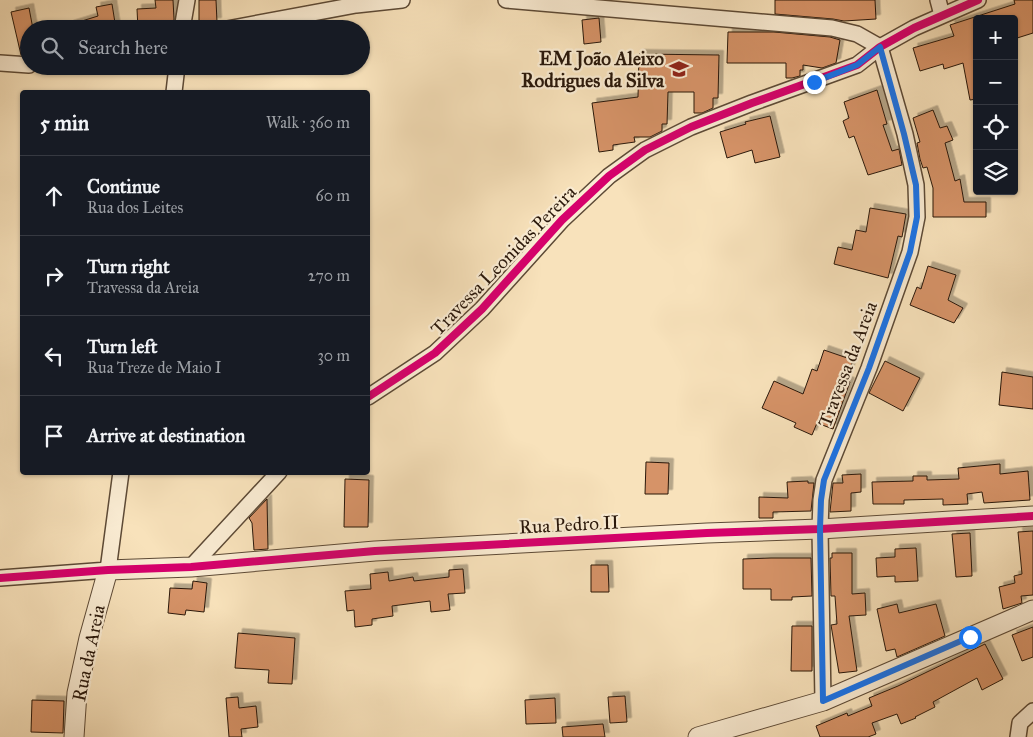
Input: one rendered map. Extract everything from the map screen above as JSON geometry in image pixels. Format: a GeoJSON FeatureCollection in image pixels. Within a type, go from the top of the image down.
{"type":"FeatureCollection","features":[{"type":"Feature","properties":{"kind":"street"},"geometry":{"type":"LineString","coordinates":[[184,20],[187,0]]}},
{"type":"Feature","properties":{"kind":"street"},"geometry":{"type":"LineString","coordinates":[[275,20],[356,5],[402,0]]}},
{"type":"Feature","properties":{"kind":"street"},"geometry":{"type":"LineString","coordinates":[[506,0],[625,5],[832,28],[857,34],[880,47]]}},
{"type":"Feature","properties":{"kind":"street"},"geometry":{"type":"LineString","coordinates":[[938,0],[942,15]]}},
{"type":"Feature","properties":{"kind":"street","name":"Travessa Leonidas Pereira"},"geometry":{"type":"LineString","coordinates":[[370,396],[435,353],[482,309],[562,220],[609,176],[645,150],[691,128],[752,103],[857,65],[880,47],[942,15],[978,0]]}},
{"type":"Feature","properties":{"kind":"street","name":"Travessa da Areia"},"geometry":{"type":"LineString","coordinates":[[823,701],[820,529],[824,480],[875,350],[910,252],[917,217],[916,185],[880,47]]}},
{"type":"Feature","properties":{"kind":"street"},"geometry":{"type":"LineString","coordinates":[[0,64],[20,65]]}},
{"type":"Feature","properties":{"kind":"street"},"geometry":{"type":"LineString","coordinates":[[174,90],[176,75]]}},
{"type":"Feature","properties":{"kind":"street"},"geometry":{"type":"LineString","coordinates":[[0,578],[108,570],[121,475]]}},
{"type":"Feature","properties":{"kind":"street"},"geometry":{"type":"LineString","coordinates":[[191,567],[276,475]]}},
{"type":"Feature","properties":{"kind":"street","name":"Rua Pedro II"},"geometry":{"type":"LineString","coordinates":[[108,570],[191,567],[375,550],[707,532],[820,529],[1033,516]]}},
{"type":"Feature","properties":{"kind":"street","name":"Rua da Areia"},"geometry":{"type":"LineString","coordinates":[[74,737],[77,693],[89,638],[108,570]]}},
{"type":"Feature","properties":{"kind":"street"},"geometry":{"type":"LineString","coordinates":[[699,736],[823,701],[1033,610]]}},
{"type":"Feature","properties":{"kind":"street"},"geometry":{"type":"LineString","coordinates":[[1018,737],[1020,724],[1033,711]]}},
{"type":"Feature","properties":{"kind":"building"},"geometry":{"type":"Polygon","coordinates":[[[155,0],[173,0],[174,20],[138,20],[137,9],[156,8],[155,0]]]}},
{"type":"Feature","properties":{"kind":"building"},"geometry":{"type":"Polygon","coordinates":[[[199,0],[216,0],[217,20],[199,20],[199,0]]]}},
{"type":"Feature","properties":{"kind":"building"},"geometry":{"type":"Polygon","coordinates":[[[775,0],[875,0],[876,19],[844,21],[775,14],[775,0]]]}},
{"type":"Feature","properties":{"kind":"building"},"geometry":{"type":"Polygon","coordinates":[[[1014,0],[1033,0],[1033,33],[1018,38],[1018,15],[981,15],[1015,4],[1014,0]]]}},
{"type":"Feature","properties":{"kind":"building"},"geometry":{"type":"Polygon","coordinates":[[[112,4],[115,20],[85,20],[98,16],[96,7],[112,4]]]}},
{"type":"Feature","properties":{"kind":"building"},"geometry":{"type":"Polygon","coordinates":[[[29,8],[31,20],[20,20],[20,51],[11,12],[29,8]]]}},
{"type":"Feature","properties":{"kind":"building"},"geometry":{"type":"Polygon","coordinates":[[[599,18],[601,42],[584,44],[582,20],[599,18]]]}},
{"type":"Feature","properties":{"kind":"building"},"geometry":{"type":"Polygon","coordinates":[[[973,18],[973,100],[970,100],[963,63],[944,69],[943,64],[920,71],[913,48],[954,36],[950,25],[973,18]]]}},
{"type":"Feature","properties":{"kind":"building"},"geometry":{"type":"Polygon","coordinates":[[[728,32],[774,32],[830,37],[840,40],[836,63],[822,68],[803,65],[803,70],[800,70],[800,76],[786,78],[786,63],[727,63],[728,32]]]}},
{"type":"Feature","properties":{"kind":"building"},"geometry":{"type":"Polygon","coordinates":[[[639,54],[719,55],[718,98],[713,98],[713,108],[702,113],[694,113],[694,92],[668,92],[667,124],[662,124],[662,131],[650,137],[634,137],[635,142],[613,145],[613,150],[599,152],[592,103],[638,97],[639,54]]]}},
{"type":"Feature","properties":{"kind":"building"},"geometry":{"type":"Polygon","coordinates":[[[877,90],[887,124],[883,125],[892,151],[899,149],[902,165],[868,175],[854,136],[849,138],[843,121],[849,118],[844,102],[877,90]]]}},
{"type":"Feature","properties":{"kind":"building"},"geometry":{"type":"Polygon","coordinates":[[[933,110],[940,128],[947,126],[953,140],[945,143],[955,181],[960,179],[964,202],[986,202],[986,217],[933,217],[933,188],[927,167],[923,168],[920,159],[917,143],[920,142],[913,118],[933,110]]]}},
{"type":"Feature","properties":{"kind":"building"},"geometry":{"type":"Polygon","coordinates":[[[770,116],[780,157],[755,163],[752,150],[727,158],[720,132],[746,124],[745,122],[770,116]]]}},
{"type":"Feature","properties":{"kind":"building"},"geometry":{"type":"Polygon","coordinates":[[[870,208],[906,214],[902,237],[898,236],[888,278],[834,264],[838,247],[852,250],[856,230],[866,232],[870,208]]]}},
{"type":"Feature","properties":{"kind":"building"},"geometry":{"type":"Polygon","coordinates":[[[928,266],[956,275],[948,300],[963,308],[954,323],[910,305],[917,287],[921,289],[928,266]]]}},
{"type":"Feature","properties":{"kind":"building"},"geometry":{"type":"Polygon","coordinates":[[[824,350],[853,360],[846,381],[850,382],[833,429],[817,423],[812,435],[794,427],[796,423],[762,408],[774,381],[803,394],[812,369],[817,371],[824,350]]]}},
{"type":"Feature","properties":{"kind":"building"},"geometry":{"type":"Polygon","coordinates":[[[885,361],[920,378],[903,411],[869,393],[885,361]]]}},
{"type":"Feature","properties":{"kind":"building"},"geometry":{"type":"Polygon","coordinates":[[[1002,372],[1033,377],[1033,409],[999,405],[1002,372]]]}},
{"type":"Feature","properties":{"kind":"building"},"geometry":{"type":"Polygon","coordinates":[[[646,462],[669,463],[668,494],[645,494],[646,462]]]}},
{"type":"Feature","properties":{"kind":"building"},"geometry":{"type":"Polygon","coordinates":[[[1000,464],[1000,474],[1028,471],[1030,500],[984,503],[982,492],[967,494],[968,504],[943,505],[943,499],[904,500],[904,504],[873,504],[872,482],[913,481],[913,476],[927,476],[927,480],[959,479],[958,468],[1000,464]]]}},
{"type":"Feature","properties":{"kind":"building"},"geometry":{"type":"Polygon","coordinates":[[[861,474],[861,492],[851,493],[851,511],[830,512],[833,483],[843,483],[842,475],[861,474]]]}},
{"type":"Feature","properties":{"kind":"building"},"geometry":{"type":"Polygon","coordinates":[[[345,479],[369,480],[368,527],[344,527],[345,479]]]}},
{"type":"Feature","properties":{"kind":"building"},"geometry":{"type":"Polygon","coordinates":[[[808,481],[808,483],[814,483],[811,511],[773,512],[773,518],[759,518],[759,497],[788,498],[787,482],[808,481]]]}},
{"type":"Feature","properties":{"kind":"building"},"geometry":{"type":"Polygon","coordinates":[[[267,499],[268,549],[254,550],[252,523],[249,518],[267,499]]]}},
{"type":"Feature","properties":{"kind":"building"},"geometry":{"type":"Polygon","coordinates":[[[1033,531],[1033,595],[1021,596],[1022,603],[1003,609],[999,587],[1015,583],[1014,576],[1022,574],[1018,532],[1033,531]]]}},
{"type":"Feature","properties":{"kind":"building"},"geometry":{"type":"Polygon","coordinates":[[[970,533],[972,576],[956,577],[952,534],[970,533]]]}},
{"type":"Feature","properties":{"kind":"building"},"geometry":{"type":"Polygon","coordinates":[[[916,548],[918,581],[895,582],[895,576],[877,577],[876,558],[895,557],[895,549],[916,548]]]}},
{"type":"Feature","properties":{"kind":"building"},"geometry":{"type":"Polygon","coordinates":[[[832,553],[852,553],[852,594],[865,593],[866,615],[849,616],[857,671],[839,673],[831,625],[837,624],[835,596],[831,596],[830,558],[832,558],[832,553]]]}},
{"type":"Feature","properties":{"kind":"building"},"geometry":{"type":"Polygon","coordinates":[[[811,558],[812,596],[792,597],[792,600],[771,600],[771,589],[743,589],[743,559],[811,558]]]}},
{"type":"Feature","properties":{"kind":"building"},"geometry":{"type":"Polygon","coordinates":[[[591,565],[608,565],[609,592],[591,592],[591,565]]]}},
{"type":"Feature","properties":{"kind":"building"},"geometry":{"type":"Polygon","coordinates":[[[463,569],[465,593],[448,594],[450,610],[431,612],[430,601],[392,606],[393,616],[372,619],[372,625],[355,627],[354,610],[347,611],[345,591],[371,589],[370,574],[388,572],[389,581],[413,577],[414,581],[449,577],[449,570],[463,569]]]}},
{"type":"Feature","properties":{"kind":"building"},"geometry":{"type":"Polygon","coordinates":[[[193,581],[207,583],[204,612],[186,610],[185,615],[168,613],[170,588],[192,589],[193,581]]]}},
{"type":"Feature","properties":{"kind":"building"},"geometry":{"type":"Polygon","coordinates":[[[897,604],[899,613],[936,604],[945,636],[897,657],[895,649],[886,651],[877,609],[897,604]]]}},
{"type":"Feature","properties":{"kind":"building"},"geometry":{"type":"Polygon","coordinates":[[[792,626],[812,626],[812,671],[791,671],[792,626]]]}},
{"type":"Feature","properties":{"kind":"building"},"geometry":{"type":"Polygon","coordinates":[[[1033,627],[1033,657],[1022,661],[1012,635],[1033,627]]]}},
{"type":"Feature","properties":{"kind":"building"},"geometry":{"type":"Polygon","coordinates":[[[238,633],[295,638],[292,684],[268,683],[269,670],[235,668],[238,633]]]}},
{"type":"Feature","properties":{"kind":"building"},"geometry":{"type":"Polygon","coordinates":[[[985,644],[1003,679],[982,690],[977,678],[933,702],[935,707],[901,724],[897,714],[872,723],[876,734],[868,737],[820,737],[816,726],[847,713],[848,716],[872,706],[869,698],[985,644]]]}},
{"type":"Feature","properties":{"kind":"building"},"geometry":{"type":"Polygon","coordinates":[[[625,696],[627,722],[610,723],[608,697],[625,696]]]}},
{"type":"Feature","properties":{"kind":"building"},"geometry":{"type":"Polygon","coordinates":[[[238,697],[239,708],[256,706],[258,727],[241,729],[242,737],[229,737],[226,698],[238,697]]]}},
{"type":"Feature","properties":{"kind":"building"},"geometry":{"type":"Polygon","coordinates":[[[555,698],[556,723],[526,724],[525,700],[555,698]]]}},
{"type":"Feature","properties":{"kind":"building"},"geometry":{"type":"Polygon","coordinates":[[[32,700],[64,701],[63,733],[31,732],[32,700]]]}},
{"type":"Feature","properties":{"kind":"building"},"geometry":{"type":"Polygon","coordinates":[[[603,724],[605,737],[563,737],[562,727],[603,724]]]}},
{"type":"Feature","properties":{"kind":"cycle path"},"geometry":{"type":"LineString","coordinates":[[370,396],[435,353],[482,309],[562,220],[609,176],[645,150],[691,127],[857,65],[880,47],[914,28],[978,0]]}},
{"type":"Feature","properties":{"kind":"cycle path"},"geometry":{"type":"LineString","coordinates":[[0,578],[108,570],[191,567],[375,551],[707,533],[820,529],[1033,516]]}},
{"type":"Feature","properties":{"kind":"place","name":"EM João Aleixo Rodrigues da Silva"},"geometry":{"type":"Point","coordinates":[679,69]}},
{"type":"Feature","properties":{"kind":"route"},"geometry":{"type":"LineString","coordinates":[[814,82],[857,65],[880,47],[916,185],[917,217],[910,252],[869,368],[824,480],[820,529],[823,701],[970,637]]}}]}
